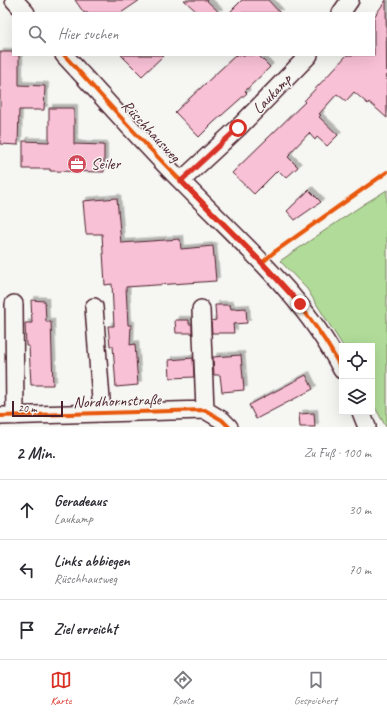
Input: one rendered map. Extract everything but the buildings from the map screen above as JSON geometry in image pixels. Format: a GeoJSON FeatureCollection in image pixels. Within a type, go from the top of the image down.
{"type":"FeatureCollection","features":[{"type":"Feature","properties":{"kind":"street"},"geometry":{"type":"LineString","coordinates":[[14,0],[25,12]]}},
{"type":"Feature","properties":{"kind":"street","name":"Rüschhausweg"},"geometry":{"type":"LineString","coordinates":[[65,56],[181,181],[300,304],[339,364]]}},
{"type":"Feature","properties":{"kind":"street","name":"Laukamp"},"geometry":{"type":"LineString","coordinates":[[181,181],[238,128],[308,56]]}},
{"type":"Feature","properties":{"kind":"street"},"geometry":{"type":"LineString","coordinates":[[8,416],[14,304]]}},
{"type":"Feature","properties":{"kind":"street"},"geometry":{"type":"LineString","coordinates":[[94,307],[102,413]]}},
{"type":"Feature","properties":{"kind":"street"},"geometry":{"type":"LineString","coordinates":[[201,309],[205,410],[222,420],[229,427]]}},
{"type":"Feature","properties":{"kind":"street","name":"Nordhornstraße"},"geometry":{"type":"LineString","coordinates":[[8,416],[44,421],[102,413],[205,410]]}},
{"type":"Feature","properties":{"kind":"street"},"geometry":{"type":"LineString","coordinates":[[362,415],[367,427]]}},
{"type":"Feature","properties":{"kind":"green space"},"geometry":{"type":"Polygon","coordinates":[[[387,190],[387,427],[375,407],[375,343],[341,343],[307,289],[280,261],[387,190]]]}},
{"type":"Feature","properties":{"kind":"cycle path"},"geometry":{"type":"LineString","coordinates":[[65,56],[152,151],[248,248],[290,293],[327,343],[339,365]]}},
{"type":"Feature","properties":{"kind":"cycle path"},"geometry":{"type":"LineString","coordinates":[[262,263],[273,253],[387,172]]}},
{"type":"Feature","properties":{"kind":"cycle path"},"geometry":{"type":"LineString","coordinates":[[0,416],[205,410],[222,420],[229,427]]}},
{"type":"Feature","properties":{"kind":"place","name":"Seiler"},"geometry":{"type":"Point","coordinates":[77,164]}},
{"type":"Feature","properties":{"kind":"route"},"geometry":{"type":"LineString","coordinates":[[238,128],[181,181],[300,304]]}}]}
